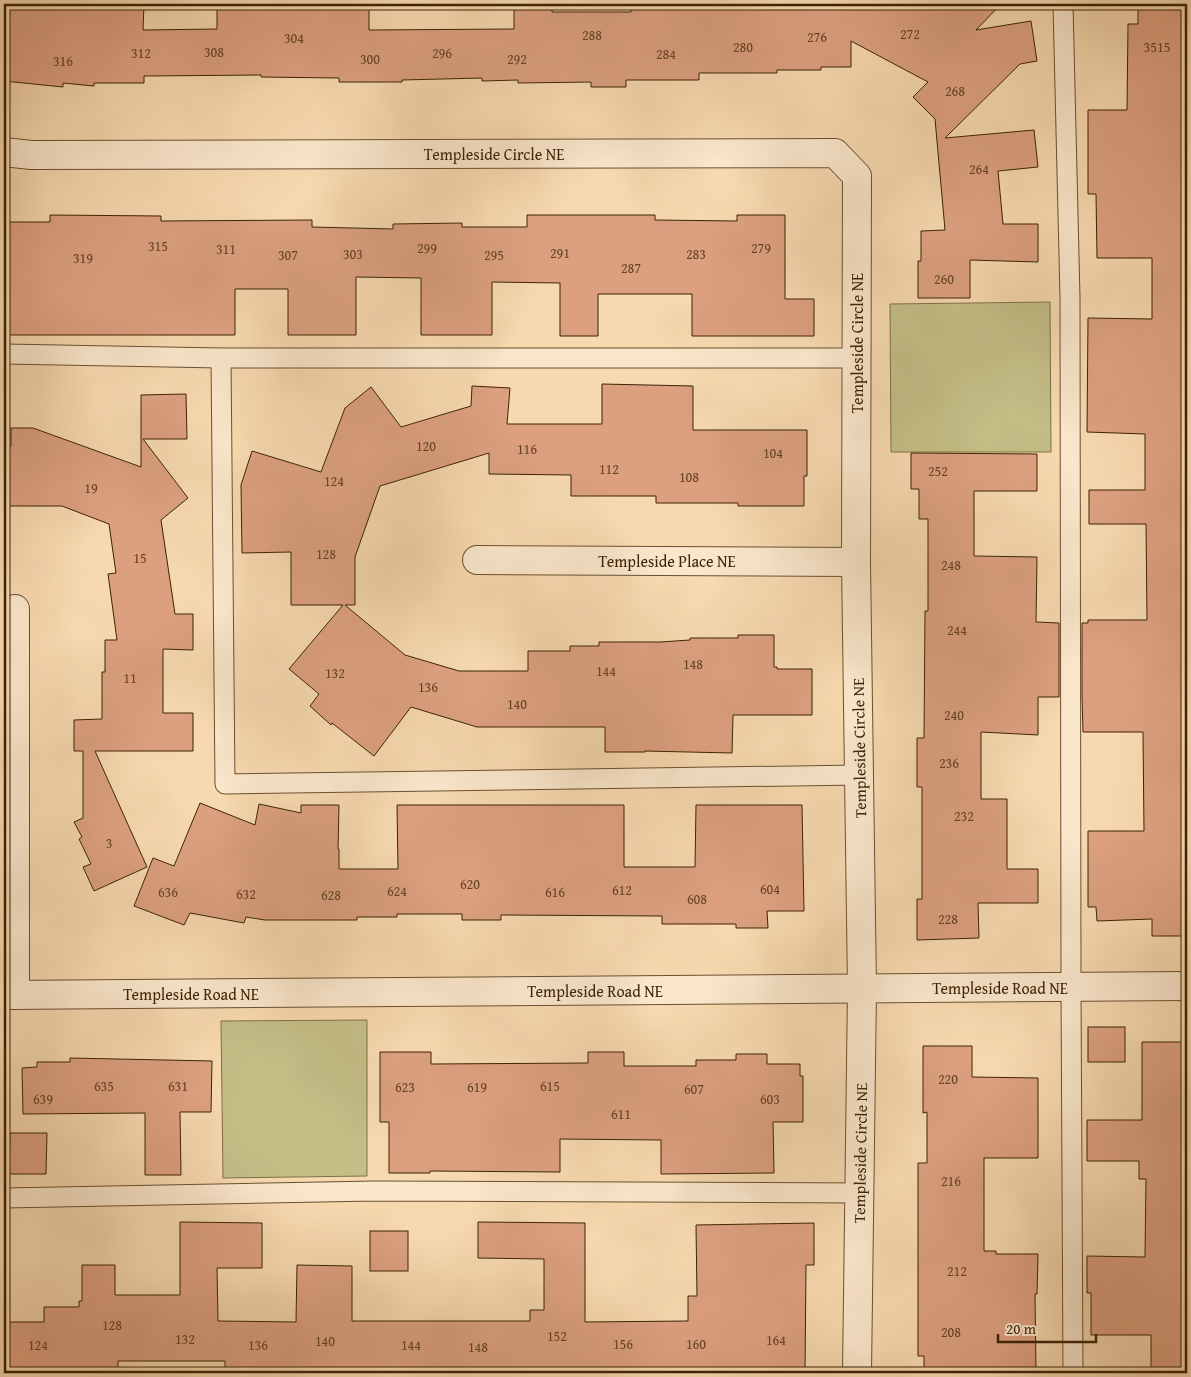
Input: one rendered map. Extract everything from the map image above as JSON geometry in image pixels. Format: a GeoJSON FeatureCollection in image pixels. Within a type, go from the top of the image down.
{"type":"FeatureCollection","features":[{"type":"Feature","properties":{"kind":"street","name":"Templeside Circle NE"},"geometry":{"type":"LineString","coordinates":[[4,152],[31,155],[835,153],[858,176],[856,562],[862,989],[857,1373]]}},
{"type":"Feature","properties":{"kind":"street","name":"Templeside Place NE"},"geometry":{"type":"LineString","coordinates":[[477,560],[856,562]]}},
{"type":"Feature","properties":{"kind":"street"},"geometry":{"type":"LineString","coordinates":[[10,995],[15,609]]}},
{"type":"Feature","properties":{"kind":"street","name":"Templeside Road NE"},"geometry":{"type":"LineString","coordinates":[[10,995],[1187,986]]}},
{"type":"Feature","properties":{"kind":"lane"},"geometry":{"type":"LineString","coordinates":[[1063,4],[1070,298],[1071,987],[1074,1373]]}},
{"type":"Feature","properties":{"kind":"lane"},"geometry":{"type":"LineString","coordinates":[[4,354],[220,358],[858,358]]}},
{"type":"Feature","properties":{"kind":"lane"},"geometry":{"type":"LineString","coordinates":[[220,358],[225,784],[860,775]]}},
{"type":"Feature","properties":{"kind":"lane"},"geometry":{"type":"LineString","coordinates":[[4,1198],[374,1191],[860,1193]]}},
{"type":"Feature","properties":{"kind":"shaded area"},"geometry":{"type":"Polygon","coordinates":[[[1050,302],[1051,452],[891,452],[890,304],[1050,302]]]}},
{"type":"Feature","properties":{"kind":"shaded area"},"geometry":{"type":"Polygon","coordinates":[[[367,1020],[367,1176],[223,1178],[221,1021],[367,1020]]]}},
{"type":"Feature","properties":{"kind":"building"},"geometry":{"type":"Polygon","coordinates":[[[4,4],[144,4],[143,30],[217,29],[217,4],[369,4],[369,30],[514,29],[514,4],[552,4],[552,12],[631,12],[631,4],[745,4],[745,7],[815,7],[815,4],[1001,4],[976,30],[1031,21],[1037,61],[1020,64],[945,138],[1034,130],[1038,167],[998,171],[1003,224],[1038,224],[1038,262],[970,260],[970,298],[918,298],[918,261],[921,261],[921,231],[945,230],[935,119],[913,97],[928,82],[851,41],[851,67],[821,67],[821,70],[777,70],[777,73],[699,73],[699,80],[626,80],[626,87],[591,87],[591,82],[518,83],[518,80],[482,81],[482,78],[402,80],[402,82],[339,82],[339,78],[261,77],[261,75],[144,76],[144,83],[94,83],[94,86],[63,83],[63,87],[4,81],[4,4]]]}},
{"type":"Feature","properties":{"kind":"building"},"geometry":{"type":"Polygon","coordinates":[[[1138,4],[1187,4],[1187,936],[1152,936],[1152,919],[1097,921],[1096,907],[1088,907],[1088,831],[1144,831],[1143,732],[1083,732],[1082,696],[1082,623],[1088,623],[1088,620],[1147,620],[1146,524],[1089,524],[1089,490],[1145,490],[1145,434],[1087,432],[1088,318],[1152,319],[1152,258],[1097,258],[1096,194],[1088,194],[1088,110],[1127,110],[1128,24],[1138,24],[1138,4]]]}},
{"type":"Feature","properties":{"kind":"building"},"geometry":{"type":"Polygon","coordinates":[[[50,215],[161,216],[161,221],[312,220],[312,227],[393,229],[393,224],[462,223],[462,227],[527,227],[527,215],[655,215],[655,220],[737,221],[737,215],[785,215],[785,299],[814,299],[814,336],[692,336],[692,294],[598,294],[598,336],[560,336],[560,283],[492,282],[492,335],[421,335],[421,278],[356,277],[356,335],[288,335],[288,289],[235,289],[235,335],[5,335],[4,222],[50,222],[50,215]]]}},
{"type":"Feature","properties":{"kind":"building"},"geometry":{"type":"Polygon","coordinates":[[[602,384],[693,386],[693,430],[807,430],[807,476],[804,476],[804,506],[738,506],[738,503],[656,503],[656,496],[571,496],[571,475],[489,474],[489,453],[380,486],[355,557],[355,605],[345,605],[405,655],[459,671],[528,671],[528,651],[570,651],[570,646],[599,646],[599,642],[660,642],[690,640],[690,638],[738,638],[738,635],[774,635],[774,667],[777,667],[777,669],[812,669],[812,715],[733,715],[732,753],[605,752],[605,727],[477,727],[411,707],[374,756],[332,723],[331,725],[310,706],[319,694],[289,669],[343,605],[291,605],[291,552],[242,553],[241,485],[252,451],[321,472],[345,408],[371,387],[401,427],[471,406],[472,386],[510,388],[507,424],[602,424],[602,384]]]}},
{"type":"Feature","properties":{"kind":"building"},"geometry":{"type":"Polygon","coordinates":[[[186,394],[187,439],[143,439],[188,498],[161,520],[175,614],[193,614],[193,650],[163,649],[163,713],[193,713],[193,751],[95,751],[147,867],[94,891],[83,867],[91,864],[79,839],[82,837],[74,822],[83,818],[83,751],[74,751],[74,720],[102,719],[102,672],[105,672],[105,640],[117,640],[108,574],[116,573],[109,524],[62,506],[4,506],[4,446],[11,446],[11,428],[33,428],[141,467],[141,395],[186,394]]]}},
{"type":"Feature","properties":{"kind":"building"},"geometry":{"type":"Polygon","coordinates":[[[911,453],[1037,454],[1037,491],[974,491],[974,556],[1037,557],[1036,622],[1059,623],[1059,697],[1038,697],[1038,735],[981,732],[981,799],[1007,799],[1007,869],[1038,869],[1038,903],[978,903],[979,938],[917,940],[917,899],[922,899],[922,787],[917,787],[917,738],[924,738],[925,611],[928,611],[928,519],[919,519],[919,489],[911,489],[911,453]]]}},
{"type":"Feature","properties":{"kind":"building"},"geometry":{"type":"Polygon","coordinates":[[[200,803],[255,825],[259,804],[301,813],[301,805],[339,805],[339,869],[398,869],[397,805],[624,805],[624,867],[695,867],[696,805],[802,805],[804,911],[767,911],[768,928],[736,928],[736,924],[662,924],[662,916],[501,915],[501,920],[462,920],[462,914],[397,914],[397,917],[357,917],[357,920],[265,920],[246,917],[244,923],[190,913],[184,925],[134,906],[153,858],[174,866],[200,803]]]}},
{"type":"Feature","properties":{"kind":"building"},"geometry":{"type":"Polygon","coordinates":[[[1088,1027],[1125,1027],[1125,1062],[1088,1062],[1088,1027]]]}},
{"type":"Feature","properties":{"kind":"building"},"geometry":{"type":"Polygon","coordinates":[[[1142,1042],[1187,1042],[1187,1368],[1151,1368],[1151,1335],[1091,1335],[1091,1293],[1087,1293],[1087,1256],[1145,1257],[1146,1179],[1139,1179],[1139,1161],[1087,1161],[1087,1120],[1142,1120],[1142,1042]]]}},
{"type":"Feature","properties":{"kind":"building"},"geometry":{"type":"Polygon","coordinates":[[[923,1046],[972,1046],[972,1077],[1038,1078],[1038,1158],[984,1158],[984,1251],[996,1251],[996,1254],[1038,1254],[1037,1294],[1035,1294],[1036,1373],[924,1373],[924,1356],[918,1356],[918,1163],[927,1163],[927,1112],[923,1113],[923,1046]]]}},
{"type":"Feature","properties":{"kind":"building"},"geometry":{"type":"Polygon","coordinates":[[[380,1052],[431,1052],[431,1064],[588,1063],[588,1052],[624,1052],[624,1066],[696,1066],[696,1060],[736,1060],[736,1054],[767,1054],[767,1064],[800,1064],[800,1076],[803,1076],[803,1122],[773,1122],[774,1173],[661,1174],[661,1140],[560,1139],[560,1172],[430,1171],[430,1173],[389,1173],[389,1122],[380,1122],[380,1052]]]}},
{"type":"Feature","properties":{"kind":"building"},"geometry":{"type":"Polygon","coordinates":[[[70,1058],[212,1061],[211,1112],[180,1112],[181,1175],[145,1175],[145,1113],[23,1114],[22,1068],[37,1067],[37,1062],[70,1062],[70,1058]]]}},
{"type":"Feature","properties":{"kind":"building"},"geometry":{"type":"Polygon","coordinates":[[[10,1133],[47,1133],[46,1174],[9,1174],[10,1133]]]}},
{"type":"Feature","properties":{"kind":"building"},"geometry":{"type":"Polygon","coordinates":[[[180,1222],[262,1223],[262,1268],[217,1268],[218,1321],[296,1322],[297,1265],[352,1266],[352,1321],[530,1321],[530,1310],[544,1310],[544,1259],[478,1258],[478,1222],[585,1223],[585,1322],[688,1321],[688,1296],[697,1296],[696,1225],[814,1223],[814,1265],[806,1265],[805,1373],[747,1373],[747,1371],[657,1369],[657,1373],[409,1373],[409,1369],[344,1368],[344,1373],[225,1373],[225,1361],[118,1361],[118,1371],[5,1370],[5,1322],[44,1322],[44,1307],[79,1307],[79,1301],[82,1301],[82,1265],[115,1265],[115,1295],[180,1295],[180,1222]]]}},
{"type":"Feature","properties":{"kind":"building"},"geometry":{"type":"Polygon","coordinates":[[[370,1231],[408,1231],[408,1271],[370,1271],[370,1231]]]}}]}
